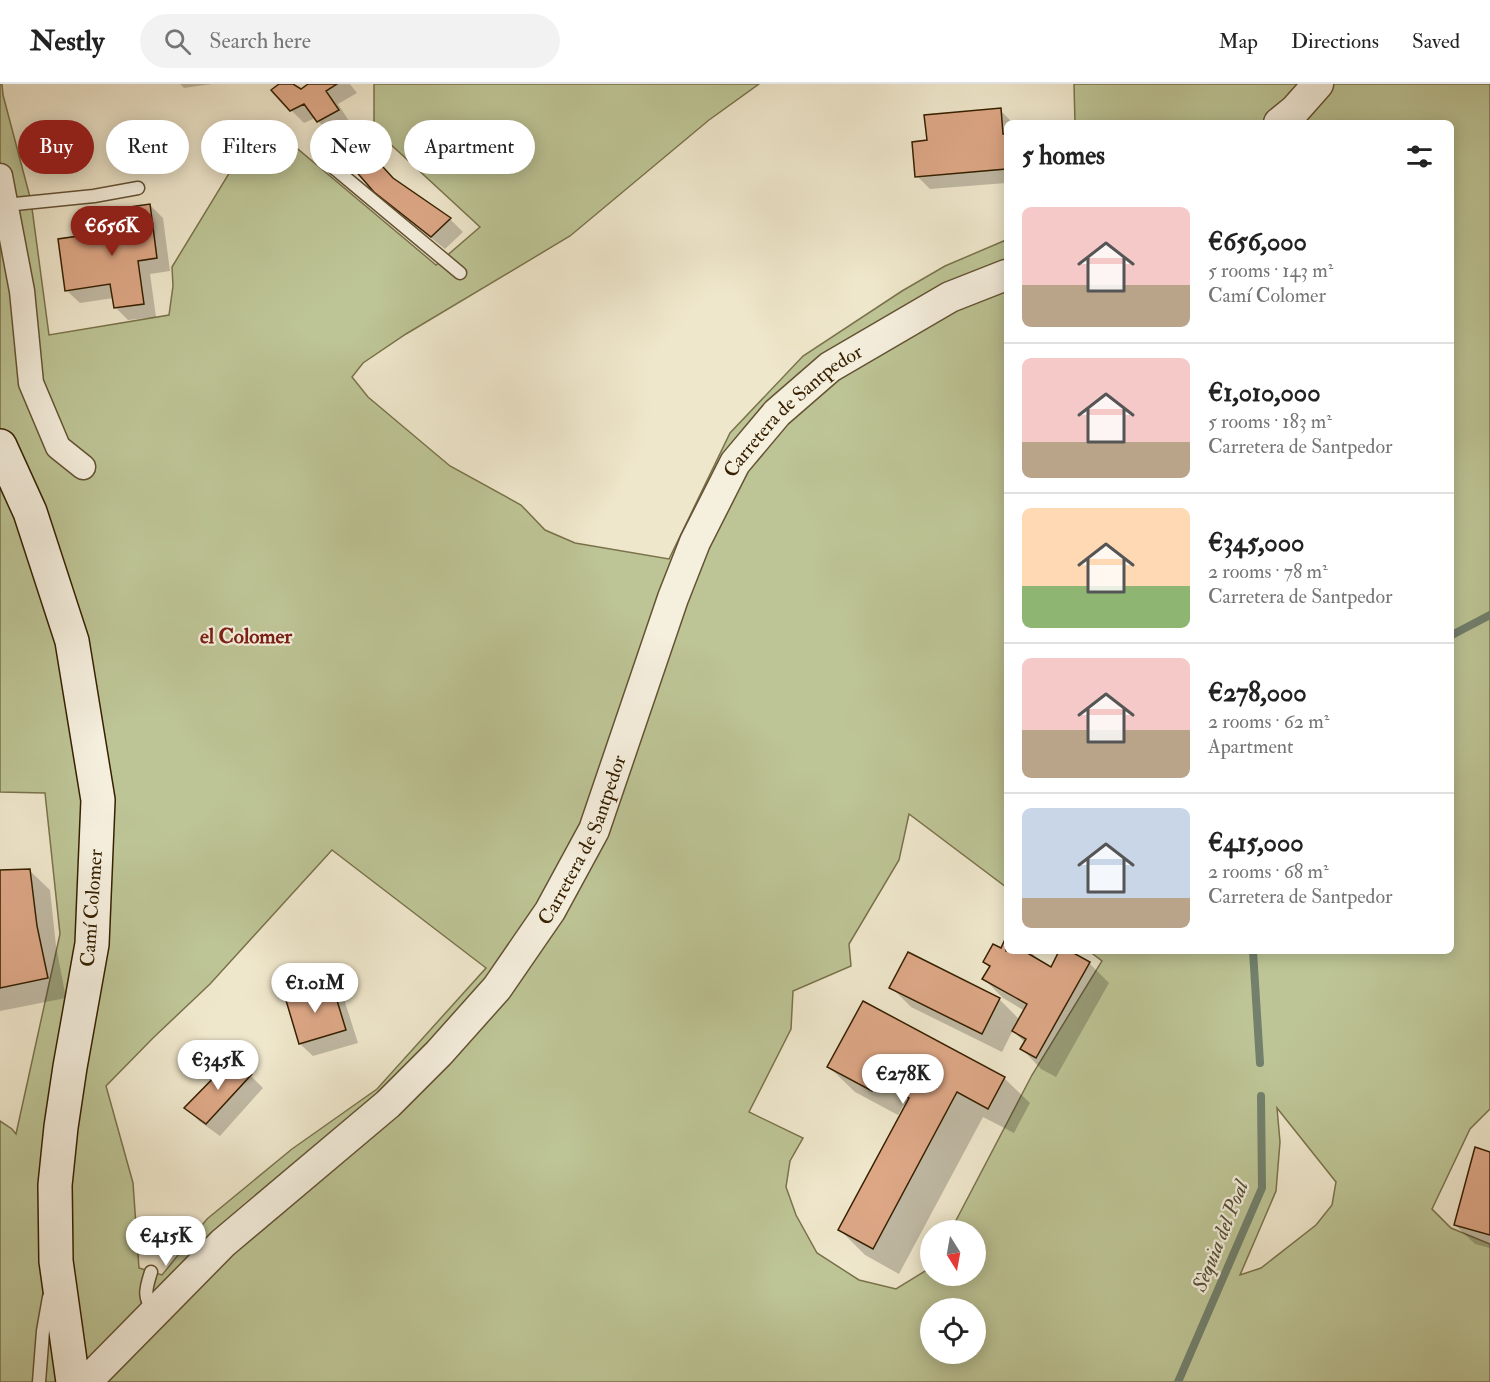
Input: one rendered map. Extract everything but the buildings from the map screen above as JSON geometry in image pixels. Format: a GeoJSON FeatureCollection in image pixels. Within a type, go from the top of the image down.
{"type":"FeatureCollection","features":[{"type":"Feature","properties":{"kind":"main road","name":"Camí Colomer"},"geometry":{"type":"LineString","coordinates":[[0,446],[30,512],[72,641],[98,800],[92,944],[70,1067],[55,1185],[56,1261],[73,1382]]}},
{"type":"Feature","properties":{"kind":"street"},"geometry":{"type":"LineString","coordinates":[[1282,120],[1318,84]]}},
{"type":"Feature","properties":{"kind":"street"},"geometry":{"type":"LineString","coordinates":[[0,176],[22,291],[31,383],[58,447],[83,467]]}},
{"type":"Feature","properties":{"kind":"street","name":"Carretera de Santpedor"},"geometry":{"type":"LineString","coordinates":[[86,1382],[223,1243],[388,1104],[439,1053],[498,988],[550,911],[594,830],[673,598],[695,543],[735,463],[777,413],[830,367],[950,297],[1004,276]]}},
{"type":"Feature","properties":{"kind":"lane"},"geometry":{"type":"LineString","coordinates":[[341,174],[460,273]]}},
{"type":"Feature","properties":{"kind":"lane"},"geometry":{"type":"LineString","coordinates":[[5,205],[94,196],[138,188]]}},
{"type":"Feature","properties":{"kind":"lane"},"geometry":{"type":"LineString","coordinates":[[39,1382],[43,1331],[56,1261]]}},
{"type":"Feature","properties":{"kind":"lane"},"geometry":{"type":"LineString","coordinates":[[151,1272],[146,1289],[146,1299],[148,1306],[155,1313]]}},
{"type":"Feature","properties":{"kind":"green space"},"geometry":{"type":"Polygon","coordinates":[[[0,84],[2,84],[18,152],[18,174],[24,174],[31,201],[49,335],[169,315],[173,286],[172,267],[229,174],[298,174],[298,149],[310,159],[310,174],[328,174],[436,265],[480,227],[423,174],[535,174],[535,120],[404,120],[404,157],[392,146],[392,120],[374,120],[374,84],[759,84],[709,120],[570,236],[406,334],[363,363],[352,377],[368,397],[450,466],[521,505],[545,530],[575,543],[669,559],[730,433],[803,356],[902,291],[945,266],[1004,241],[1004,885],[909,814],[899,860],[849,944],[851,966],[793,991],[791,1029],[749,1112],[803,1138],[790,1161],[786,1187],[796,1215],[817,1253],[859,1280],[896,1289],[920,1274],[920,1286],[986,1286],[986,1220],[956,1220],[1032,1075],[1102,961],[1093,954],[1454,954],[1454,120],[1075,120],[1074,84],[1490,84],[1490,1109],[1470,1129],[1432,1209],[1451,1228],[1490,1244],[1490,1382],[0,1382],[0,1121],[16,1134],[60,934],[45,793],[0,792],[0,84]],[[332,850],[210,984],[106,1086],[133,1183],[139,1268],[162,1275],[207,1219],[292,1149],[377,1089],[486,968],[332,850]],[[1277,1108],[1280,1142],[1276,1191],[1240,1275],[1261,1268],[1316,1225],[1332,1205],[1336,1182],[1277,1108]]]}},
{"type":"Feature","properties":{"kind":"waterway","name":"Sèquia del Poal"},"geometry":{"type":"LineString","coordinates":[[1454,634],[1490,615]]}},
{"type":"Feature","properties":{"kind":"waterway","name":"Sèquia del Poal"},"geometry":{"type":"LineString","coordinates":[[1253,954],[1260,1063]]}},
{"type":"Feature","properties":{"kind":"waterway","name":"Sèquia del Poal"},"geometry":{"type":"LineString","coordinates":[[1178,1382],[1262,1188],[1261,1096]]}},
{"type":"Feature","properties":{"kind":"district","name":"el Colomer"},"geometry":{"type":"Point","coordinates":[246,636]}}]}
